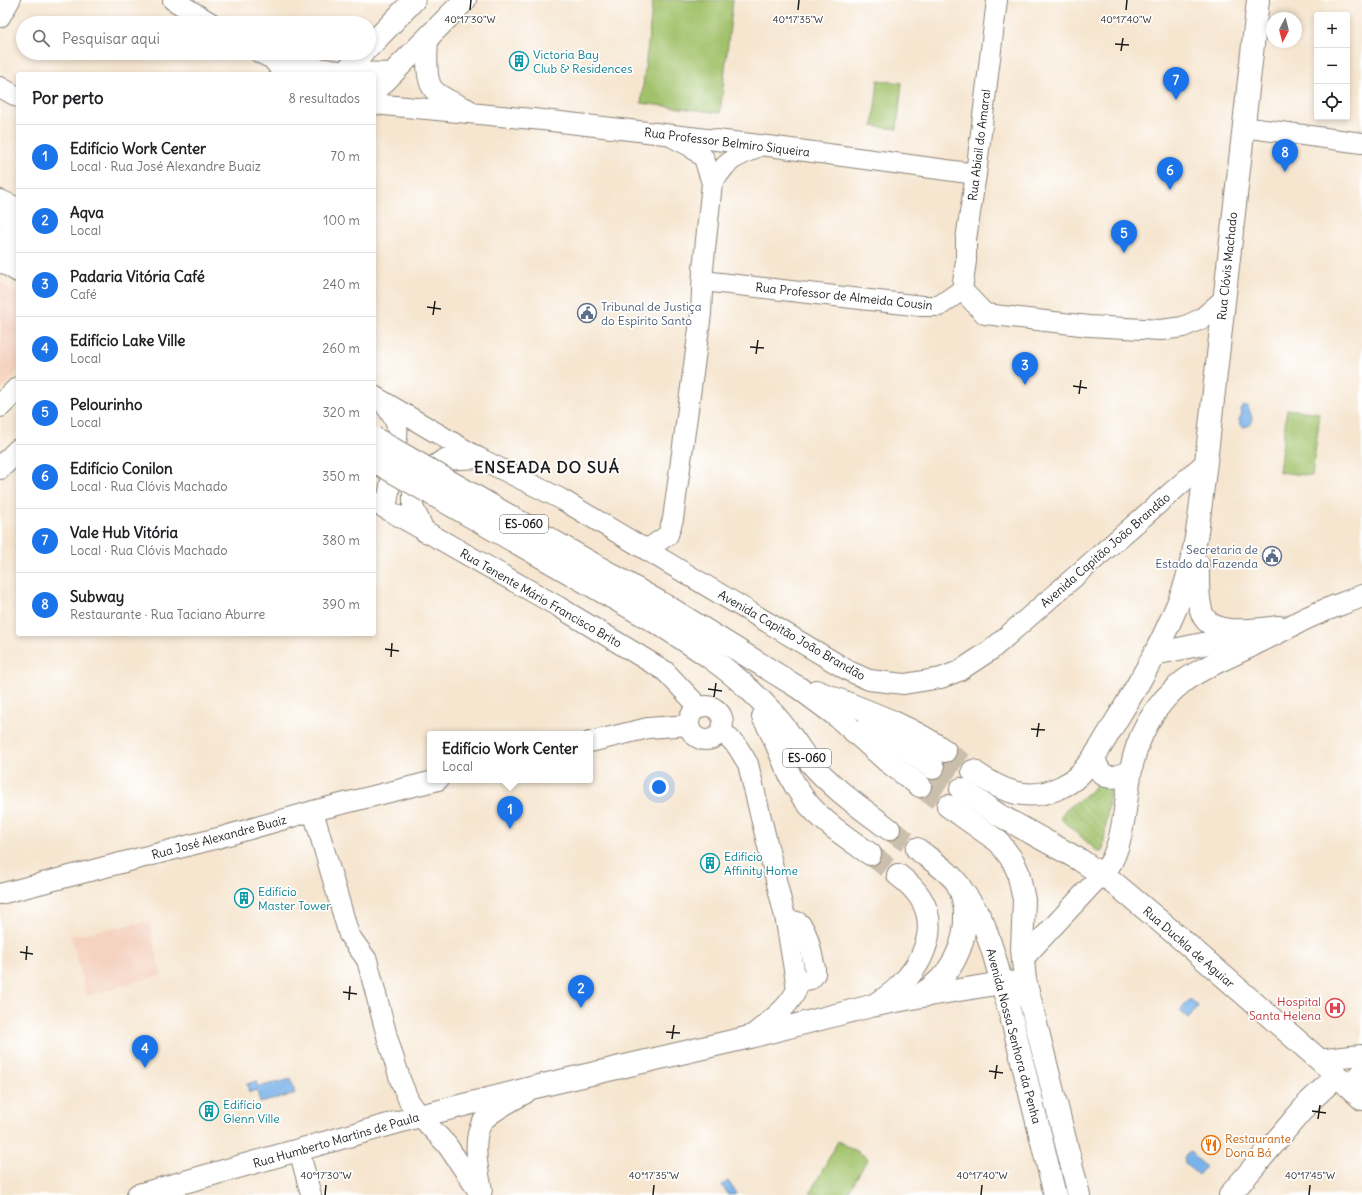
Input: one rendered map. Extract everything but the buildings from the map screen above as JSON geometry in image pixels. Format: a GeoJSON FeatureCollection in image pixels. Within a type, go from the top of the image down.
{"type":"FeatureCollection","features":[{"type":"Feature","properties":{"kind":"main road"},"geometry":{"type":"LineString","coordinates":[[376,40],[414,0]]}},
{"type":"Feature","properties":{"kind":"main road"},"geometry":{"type":"LineString","coordinates":[[376,90],[464,0]]}},
{"type":"Feature","properties":{"kind":"main road","name":"Rua Clóvis Machado"},"geometry":{"type":"LineString","coordinates":[[1197,532],[1258,0]]}},
{"type":"Feature","properties":{"kind":"main road"},"geometry":{"type":"LineString","coordinates":[[345,72],[356,60]]}},
{"type":"Feature","properties":{"kind":"main road"},"geometry":{"type":"LineString","coordinates":[[0,216],[16,226]]}},
{"type":"Feature","properties":{"kind":"main road"},"geometry":{"type":"LineString","coordinates":[[0,240],[16,250]]}},
{"type":"Feature","properties":{"kind":"main road"},"geometry":{"type":"LineString","coordinates":[[0,406],[16,390]]}},
{"type":"Feature","properties":{"kind":"main road","name":"ES-060"},"geometry":{"type":"LineString","coordinates":[[376,439],[668,619],[705,654],[735,677],[776,716],[799,749],[821,774],[846,797],[889,829]]}},
{"type":"Feature","properties":{"kind":"main road"},"geometry":{"type":"LineString","coordinates":[[0,468],[16,452]]}},
{"type":"Feature","properties":{"kind":"main road","name":"ES-060"},"geometry":{"type":"LineString","coordinates":[[376,462],[668,619],[775,673],[819,702],[892,765],[920,786]]}},
{"type":"Feature","properties":{"kind":"main road"},"geometry":{"type":"LineString","coordinates":[[1197,532],[1199,602],[1204,619],[1210,625],[1236,630],[1292,626]]}},
{"type":"Feature","properties":{"kind":"main road"},"geometry":{"type":"LineString","coordinates":[[973,771],[990,784],[1002,789],[1027,794],[1040,794],[1072,781],[1087,767],[1134,691],[1154,654],[1184,589],[1197,532]]}},
{"type":"Feature","properties":{"kind":"main road"},"geometry":{"type":"LineString","coordinates":[[1102,874],[1108,869],[1112,862],[1117,845],[1130,771],[1139,740],[1149,720],[1159,705],[1184,681],[1198,672],[1292,626],[1362,596]]}},
{"type":"Feature","properties":{"kind":"main road"},"geometry":{"type":"LineString","coordinates":[[1154,654],[1292,626]]}},
{"type":"Feature","properties":{"kind":"main road"},"geometry":{"type":"LineString","coordinates":[[775,673],[818,695],[876,728],[913,752],[939,759]]}},
{"type":"Feature","properties":{"kind":"main road"},"geometry":{"type":"LineString","coordinates":[[735,677],[752,699],[767,723],[778,744],[796,787],[804,798],[829,824],[870,854]]}},
{"type":"Feature","properties":{"kind":"main road"},"geometry":{"type":"LineString","coordinates":[[1094,756],[1100,770],[1111,778],[1118,777],[1130,771]]}},
{"type":"Feature","properties":{"kind":"main road","name":"Rua Duckla de Aguiar"},"geometry":{"type":"LineString","coordinates":[[961,789],[999,815],[1080,860],[1102,874],[1131,896],[1320,1060],[1353,1083]]}},
{"type":"Feature","properties":{"kind":"main road","name":"Avenida Nossa Senhora da Penha"},"geometry":{"type":"LineString","coordinates":[[948,806],[999,842],[1013,861],[1022,886],[1024,900],[1022,960],[1025,980],[1078,1195]]}},
{"type":"Feature","properties":{"kind":"main road","name":"Avenida Nossa Senhora da Penha"},"geometry":{"type":"LineString","coordinates":[[917,849],[945,871],[958,884],[969,898],[984,926],[1001,982],[1054,1195]]}},
{"type":"Feature","properties":{"kind":"main road"},"geometry":{"type":"LineString","coordinates":[[871,1006],[893,992],[911,973],[922,956],[928,939],[928,921],[925,906],[915,890],[898,875]]}},
{"type":"Feature","properties":{"kind":"main road"},"geometry":{"type":"LineString","coordinates":[[917,997],[928,991],[945,974],[952,965],[962,943],[965,919],[962,896],[958,884]]}},
{"type":"Feature","properties":{"kind":"main road"},"geometry":{"type":"LineString","coordinates":[[871,1006],[1001,982],[1008,982],[1018,985],[1031,1002]]}},
{"type":"Feature","properties":{"kind":"main road","name":"Rua Humberto Martins de Paula"},"geometry":{"type":"LineString","coordinates":[[138,1195],[420,1116],[534,1087],[750,1037],[871,1006]]}},
{"type":"Feature","properties":{"kind":"main road","name":"Rua Duckla de Aguiar"},"geometry":{"type":"LineString","coordinates":[[1230,1195],[1310,1101],[1353,1083]]}},
{"type":"Feature","properties":{"kind":"street"},"geometry":{"type":"LineString","coordinates":[[0,17],[10,0]]}},
{"type":"Feature","properties":{"kind":"street"},"geometry":{"type":"LineString","coordinates":[[173,0],[199,16]]}},
{"type":"Feature","properties":{"kind":"street","name":"Rua Abiail do Amaral"},"geometry":{"type":"LineString","coordinates":[[962,290],[966,261],[966,239],[976,174],[997,0]]}},
{"type":"Feature","properties":{"kind":"street","name":"Rua Professor Belmiro Siqueira"},"geometry":{"type":"LineString","coordinates":[[428,37],[428,73],[433,88],[445,98],[477,114]]}},
{"type":"Feature","properties":{"kind":"street"},"geometry":{"type":"LineString","coordinates":[[274,63],[337,72]]}},
{"type":"Feature","properties":{"kind":"street"},"geometry":{"type":"LineString","coordinates":[[274,63],[297,72]]}},
{"type":"Feature","properties":{"kind":"street"},"geometry":{"type":"LineString","coordinates":[[376,73],[391,73]]}},
{"type":"Feature","properties":{"kind":"street"},"geometry":{"type":"LineString","coordinates":[[0,87],[16,96]]}},
{"type":"Feature","properties":{"kind":"street","name":"Rua Professor Belmiro Siqueira"},"geometry":{"type":"LineString","coordinates":[[376,104],[762,145],[976,174]]}},
{"type":"Feature","properties":{"kind":"street"},"geometry":{"type":"LineString","coordinates":[[1243,127],[1362,143]]}},
{"type":"Feature","properties":{"kind":"street"},"geometry":{"type":"LineString","coordinates":[[642,547],[649,548],[668,535],[673,518],[701,314],[708,214],[712,183],[704,158],[690,146],[668,135]]}},
{"type":"Feature","properties":{"kind":"street"},"geometry":{"type":"LineString","coordinates":[[712,183],[725,166],[733,159],[762,145]]}},
{"type":"Feature","properties":{"kind":"street"},"geometry":{"type":"LineString","coordinates":[[0,200],[16,207]]}},
{"type":"Feature","properties":{"kind":"street"},"geometry":{"type":"LineString","coordinates":[[0,261],[16,271]]}},
{"type":"Feature","properties":{"kind":"street","name":"Rua Professor de Almeida Cousin"},"geometry":{"type":"LineString","coordinates":[[703,282],[922,306],[939,306],[962,290]]}},
{"type":"Feature","properties":{"kind":"street"},"geometry":{"type":"LineString","coordinates":[[962,290],[985,314],[1089,326],[1161,330],[1183,327],[1202,319],[1224,299]]}},
{"type":"Feature","properties":{"kind":"street"},"geometry":{"type":"LineString","coordinates":[[378,399],[396,422],[397,442],[380,506]]}},
{"type":"Feature","properties":{"kind":"street","name":"Avenida Capitão João Brandão"},"geometry":{"type":"LineString","coordinates":[[378,399],[479,458],[561,499],[849,671],[869,680],[886,683],[904,684],[941,678],[959,671],[991,650],[1206,462]]}},
{"type":"Feature","properties":{"kind":"street"},"geometry":{"type":"LineString","coordinates":[[376,468],[391,457],[397,442]]}},
{"type":"Feature","properties":{"kind":"street"},"geometry":{"type":"LineString","coordinates":[[425,532],[413,507],[413,493],[425,472],[443,460],[479,458]]}},
{"type":"Feature","properties":{"kind":"street","name":"Rua Tenente Mário Francisco Brito"},"geometry":{"type":"LineString","coordinates":[[380,506],[563,609],[665,671],[699,707]]}},
{"type":"Feature","properties":{"kind":"street"},"geometry":{"type":"LineString","coordinates":[[711,706],[720,713],[722,719],[721,730],[714,738],[703,739],[693,734],[689,725],[691,714],[694,709],[699,707],[711,706]]}},
{"type":"Feature","properties":{"kind":"street"},"geometry":{"type":"LineString","coordinates":[[593,741],[648,728],[689,725]]}},
{"type":"Feature","properties":{"kind":"street"},"geometry":{"type":"LineString","coordinates":[[721,730],[737,746],[748,764],[786,921],[797,988],[795,995],[790,1002],[750,1037]]}},
{"type":"Feature","properties":{"kind":"street","name":"Rua José Alexandre Buaiz"},"geometry":{"type":"LineString","coordinates":[[0,894],[427,783]]}},
{"type":"Feature","properties":{"kind":"street"},"geometry":{"type":"LineString","coordinates":[[314,811],[349,935],[367,960],[388,1040],[401,1082],[409,1101],[420,1116],[447,1145],[482,1195]]}},
{"type":"Feature","properties":{"kind":"street"},"geometry":{"type":"LineString","coordinates":[[1022,960],[1102,874]]}},
{"type":"Feature","properties":{"kind":"street"},"geometry":{"type":"LineString","coordinates":[[1320,1060],[1362,1055]]}},
{"type":"Feature","properties":{"kind":"street"},"geometry":{"type":"LineString","coordinates":[[482,1195],[477,1166],[477,1136],[484,1120],[534,1087]]}},
{"type":"Feature","properties":{"kind":"street"},"geometry":{"type":"LineString","coordinates":[[299,1150],[310,1195]]}},
{"type":"Feature","properties":{"kind":"shaded area"},"geometry":{"type":"Polygon","coordinates":[[[0,283],[16,292],[16,372],[14,377],[0,391],[0,283]]]}},
{"type":"Feature","properties":{"kind":"shaded area"},"geometry":{"type":"Polygon","coordinates":[[[149,921],[161,975],[87,996],[71,936],[149,921]]]}},
{"type":"Feature","properties":{"kind":"green space"},"geometry":{"type":"Polygon","coordinates":[[[653,0],[733,0],[720,113],[641,103],[653,0]]]}},
{"type":"Feature","properties":{"kind":"green space"},"geometry":{"type":"Polygon","coordinates":[[[878,80],[902,83],[897,129],[873,126],[878,80]]]}},
{"type":"Feature","properties":{"kind":"green space"},"geometry":{"type":"Polygon","coordinates":[[[1287,409],[1320,413],[1312,476],[1279,472],[1287,409]]]}},
{"type":"Feature","properties":{"kind":"green space"},"geometry":{"type":"Polygon","coordinates":[[[1104,771],[1112,775],[1103,850],[1102,852],[1098,852],[1061,819],[1061,817],[1072,804],[1084,797],[1092,789],[1104,771]]]}},
{"type":"Feature","properties":{"kind":"green space"},"geometry":{"type":"Polygon","coordinates":[[[838,1141],[868,1158],[847,1195],[814,1195],[810,1193],[838,1141]]]}},
{"type":"Feature","properties":{"kind":"water"},"geometry":{"type":"Polygon","coordinates":[[[1242,406],[1248,406],[1252,417],[1250,425],[1244,427],[1240,424],[1239,419],[1242,414],[1240,410],[1242,406]]]}},
{"type":"Feature","properties":{"kind":"water"},"geometry":{"type":"Polygon","coordinates":[[[1190,999],[1198,1006],[1188,1018],[1180,1011],[1190,999]]]}},
{"type":"Feature","properties":{"kind":"water"},"geometry":{"type":"Polygon","coordinates":[[[291,1079],[295,1094],[260,1103],[257,1090],[249,1092],[247,1084],[256,1081],[258,1087],[291,1079]]]}},
{"type":"Feature","properties":{"kind":"water"},"geometry":{"type":"Polygon","coordinates":[[[1190,1152],[1206,1167],[1198,1175],[1185,1163],[1184,1157],[1190,1152]]]}},
{"type":"Feature","properties":{"kind":"water"},"geometry":{"type":"Polygon","coordinates":[[[728,1181],[737,1194],[728,1195],[722,1185],[728,1181]]]}},
{"type":"Feature","properties":{"kind":"tunnel"},"geometry":{"type":"LineString","coordinates":[[945,751],[973,771]]}},
{"type":"Feature","properties":{"kind":"tunnel"},"geometry":{"type":"LineString","coordinates":[[933,768],[961,789]]}},
{"type":"Feature","properties":{"kind":"tunnel"},"geometry":{"type":"LineString","coordinates":[[920,786],[948,806]]}},
{"type":"Feature","properties":{"kind":"tunnel"},"geometry":{"type":"LineString","coordinates":[[889,829],[917,849]]}},
{"type":"Feature","properties":{"kind":"tunnel"},"geometry":{"type":"LineString","coordinates":[[870,854],[898,875]]}},
{"type":"Feature","properties":{"kind":"place","name":"Victoria Bay Club & Residences"},"geometry":{"type":"Point","coordinates":[519,61]}},
{"type":"Feature","properties":{"kind":"place","name":"Vale Hub Vitória"},"geometry":{"type":"Point","coordinates":[1176,100]}},
{"type":"Feature","properties":{"kind":"place","name":"Subway"},"geometry":{"type":"Point","coordinates":[1285,172]}},
{"type":"Feature","properties":{"kind":"place","name":"Edifício Conilon"},"geometry":{"type":"Point","coordinates":[1170,190]}},
{"type":"Feature","properties":{"kind":"place","name":"Pelourinho"},"geometry":{"type":"Point","coordinates":[1124,253]}},
{"type":"Feature","properties":{"kind":"place","name":"Tribunal de Justiça do Espírito Santo"},"geometry":{"type":"Point","coordinates":[587,313]}},
{"type":"Feature","properties":{"kind":"place","name":"Padaria Vitória Café"},"geometry":{"type":"Point","coordinates":[1025,385]}},
{"type":"Feature","properties":{"kind":"place","name":"Secretaria de Estado da Fazenda"},"geometry":{"type":"Point","coordinates":[1272,556]}},
{"type":"Feature","properties":{"kind":"place","name":"Edifício Work Center"},"geometry":{"type":"Point","coordinates":[510,829]}},
{"type":"Feature","properties":{"kind":"place","name":"Edifício Affinity Home"},"geometry":{"type":"Point","coordinates":[710,863]}},
{"type":"Feature","properties":{"kind":"place","name":"Edifício Master Tower"},"geometry":{"type":"Point","coordinates":[244,898]}},
{"type":"Feature","properties":{"kind":"place","name":"Aqva"},"geometry":{"type":"Point","coordinates":[581,1008]}},
{"type":"Feature","properties":{"kind":"place","name":"Hospital Santa Helena"},"geometry":{"type":"Point","coordinates":[1335,1008]}},
{"type":"Feature","properties":{"kind":"place","name":"Edifício Lake Ville"},"geometry":{"type":"Point","coordinates":[145,1068]}},
{"type":"Feature","properties":{"kind":"place","name":"Edifício Glenn Ville"},"geometry":{"type":"Point","coordinates":[209,1111]}},
{"type":"Feature","properties":{"kind":"place","name":"Restaurante Dona Bá"},"geometry":{"type":"Point","coordinates":[1211,1145]}},
{"type":"Feature","properties":{"kind":"district","name":"ENSEADA DO SUÁ"},"geometry":{"type":"Point","coordinates":[547,467]}}]}
